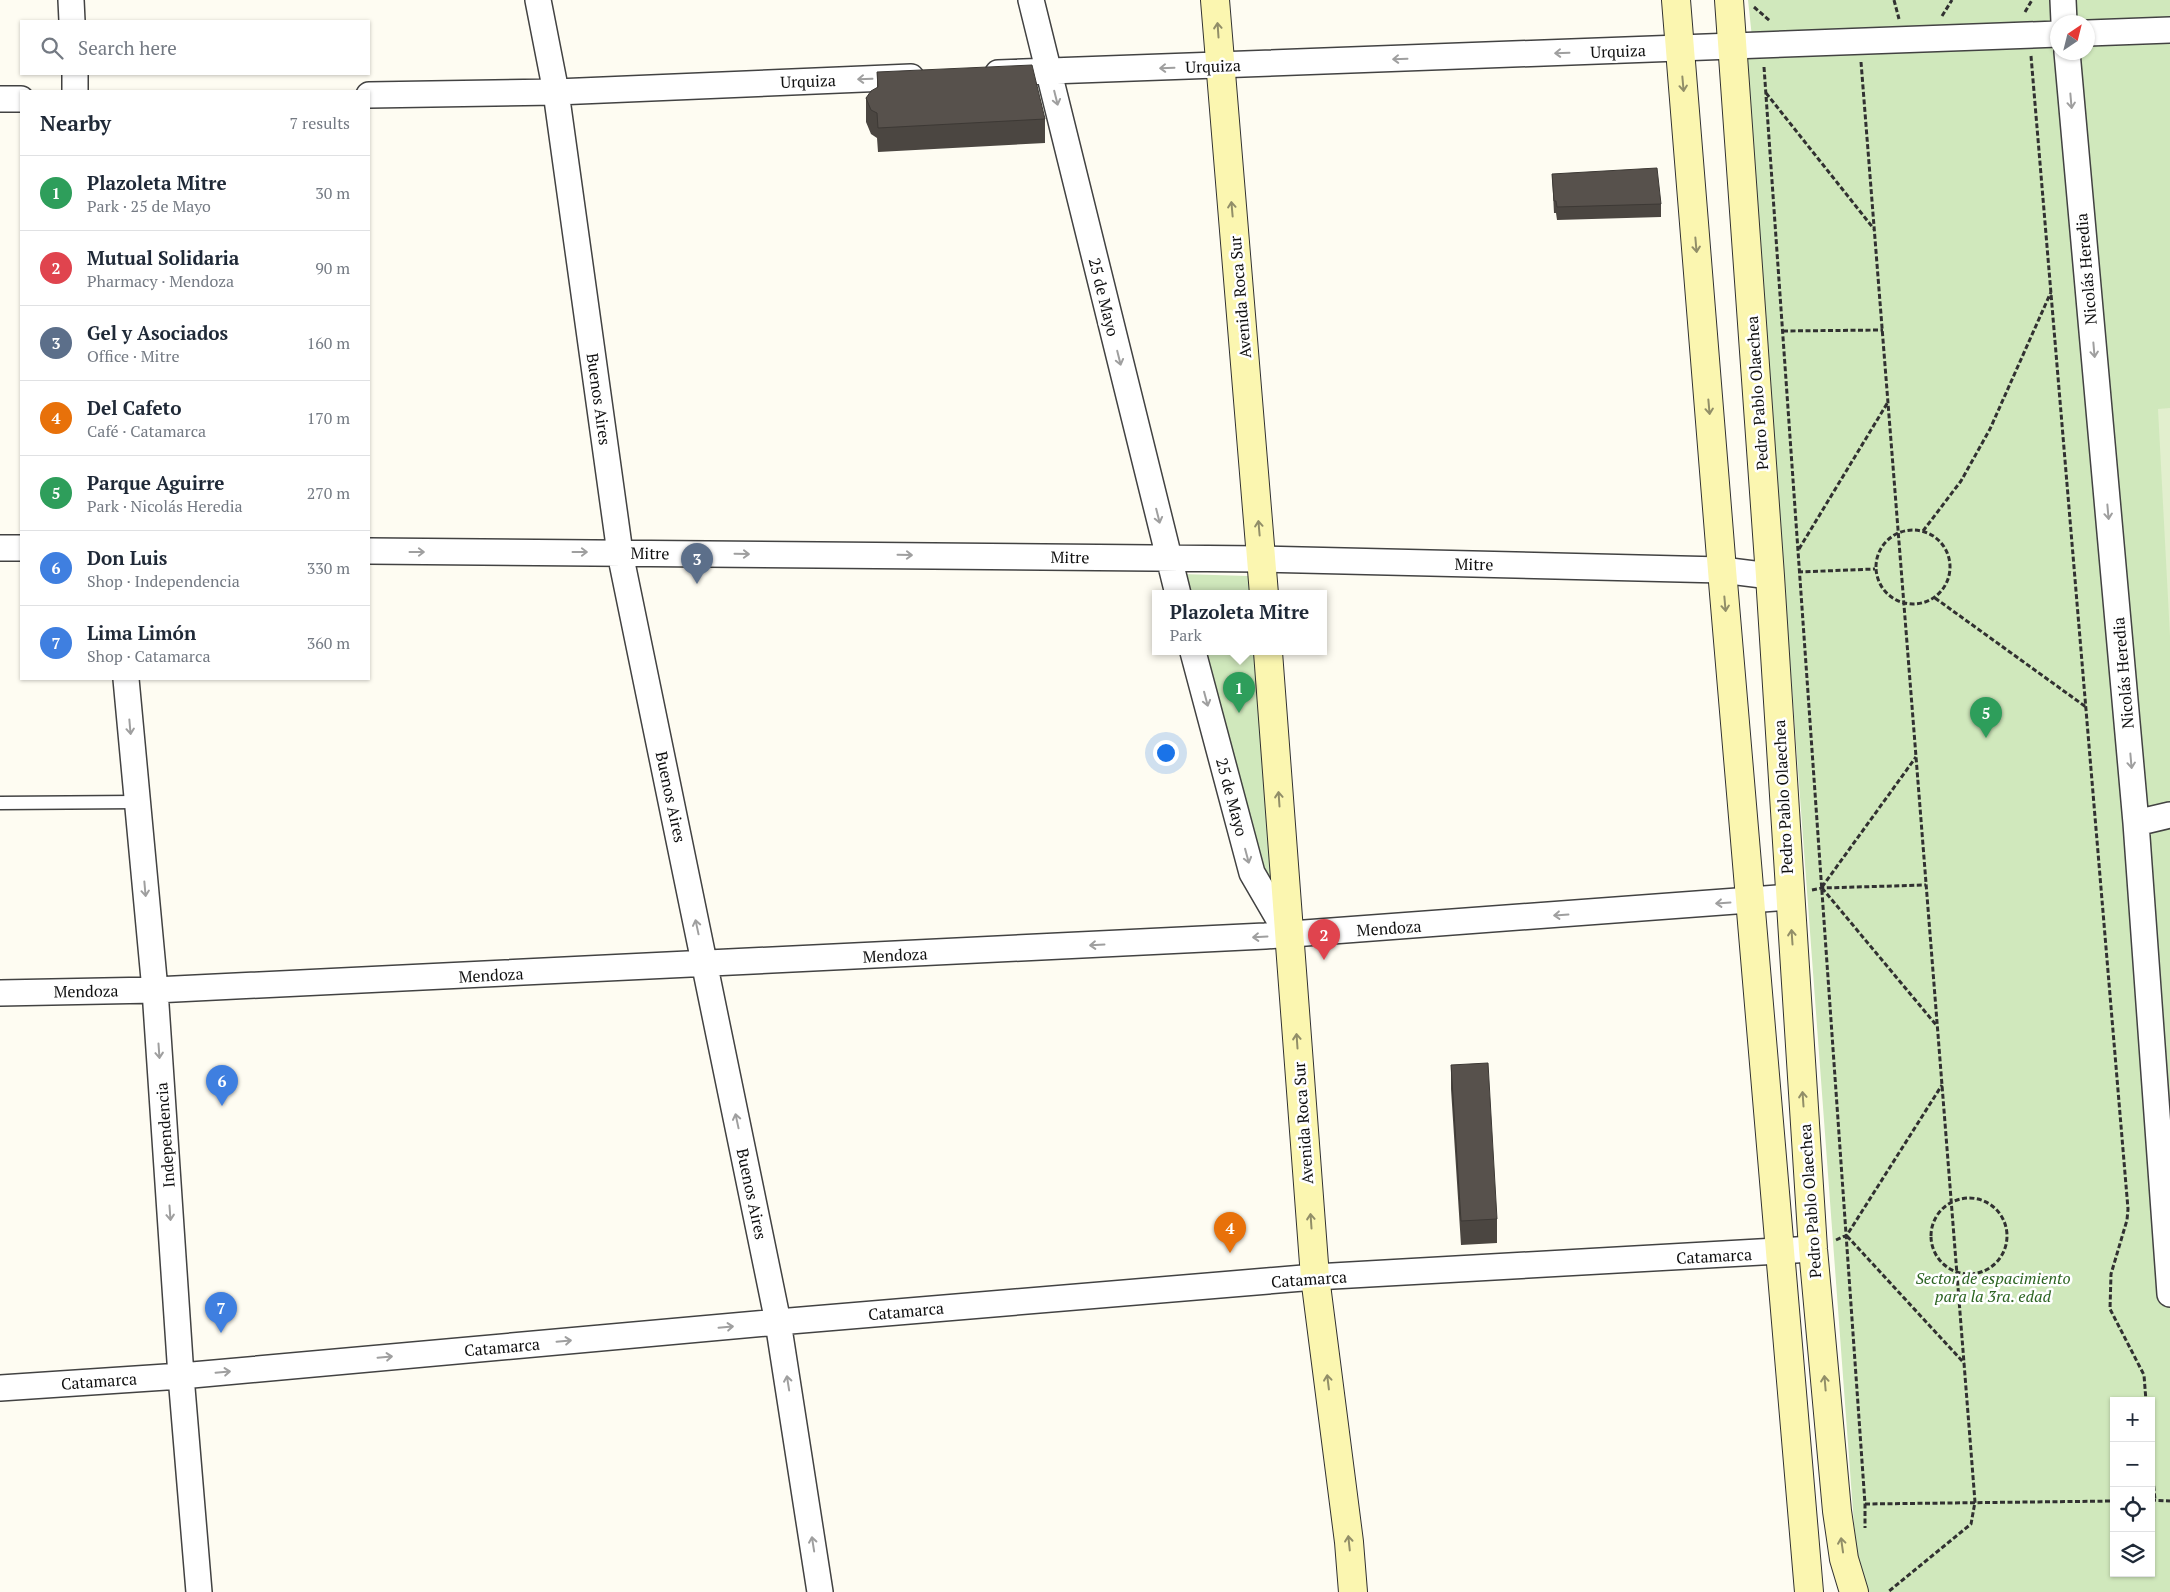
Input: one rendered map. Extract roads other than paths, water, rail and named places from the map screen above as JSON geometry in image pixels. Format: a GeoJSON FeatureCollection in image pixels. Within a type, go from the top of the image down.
{"type":"FeatureCollection","features":[{"type":"Feature","properties":{"kind":"street"},"geometry":{"type":"LineString","coordinates":[[71,0],[72,20]]}},
{"type":"Feature","properties":{"kind":"street","name":"Buenos Aires"},"geometry":{"type":"LineString","coordinates":[[538,0],[556,92],[620,552],[778,1322],[820,1592]]}},
{"type":"Feature","properties":{"kind":"street","name":"25 de Mayo"},"geometry":{"type":"LineString","coordinates":[[1031,0],[1177,590]]}},
{"type":"Feature","properties":{"kind":"street","name":"Avenida Roca Sur"},"geometry":{"type":"LineString","coordinates":[[1215,0],[1264,590]]}},
{"type":"Feature","properties":{"kind":"street","name":"Pedro Pablo Olaechea"},"geometry":{"type":"LineString","coordinates":[[1676,0],[1722,570],[1809,1592]]}},
{"type":"Feature","properties":{"kind":"street","name":"Pedro Pablo Olaechea"},"geometry":{"type":"LineString","coordinates":[[1729,0],[1770,576],[1789,897],[1813,1249],[1837,1511],[1844,1559],[1854,1592]]}},
{"type":"Feature","properties":{"kind":"street"},"geometry":{"type":"LineString","coordinates":[[2063,0],[2064,15]]}},
{"type":"Feature","properties":{"kind":"street","name":"Urquiza"},"geometry":{"type":"LineString","coordinates":[[970,75],[1762,46],[2028,23],[2050,31]]}},
{"type":"Feature","properties":{"kind":"street"},"geometry":{"type":"LineString","coordinates":[[2095,33],[2170,30]]}},
{"type":"Feature","properties":{"kind":"street","name":"Nicolás Heredia"},"geometry":{"type":"LineString","coordinates":[[2068,60],[2136,823],[2170,1294]]}},
{"type":"Feature","properties":{"kind":"street"},"geometry":{"type":"LineString","coordinates":[[75,75],[75,90]]}},
{"type":"Feature","properties":{"kind":"street","name":"Urquiza"},"geometry":{"type":"LineString","coordinates":[[370,94],[556,92],[931,76]]}},
{"type":"Feature","properties":{"kind":"street"},"geometry":{"type":"LineString","coordinates":[[0,99],[20,99]]}},
{"type":"Feature","properties":{"kind":"street"},"geometry":{"type":"LineString","coordinates":[[0,548],[20,548]]}},
{"type":"Feature","properties":{"kind":"street","name":"Mitre"},"geometry":{"type":"LineString","coordinates":[[370,552],[620,552],[1262,559],[1722,570],[1770,576]]}},
{"type":"Feature","properties":{"kind":"street","name":"25 de Mayo"},"geometry":{"type":"LineString","coordinates":[[1194,655],[1252,873],[1288,935]]}},
{"type":"Feature","properties":{"kind":"street","name":"Avenida Roca Sur"},"geometry":{"type":"LineString","coordinates":[[1268,655],[1315,1278],[1349,1542],[1353,1592]]}},
{"type":"Feature","properties":{"kind":"street","name":"Independencia"},"geometry":{"type":"LineString","coordinates":[[126,680],[155,990],[181,1376],[199,1592]]}},
{"type":"Feature","properties":{"kind":"street"},"geometry":{"type":"LineString","coordinates":[[2136,823],[2170,815]]}},
{"type":"Feature","properties":{"kind":"street","name":"Mendoza"},"geometry":{"type":"LineString","coordinates":[[0,992],[155,990],[705,965],[1288,935],[1789,897]]}},
{"type":"Feature","properties":{"kind":"street","name":"Catamarca"},"geometry":{"type":"LineString","coordinates":[[0,1388],[181,1376],[778,1322],[1315,1278],[1781,1253],[1813,1249]]}},
{"type":"Feature","properties":{"kind":"lane"},"geometry":{"type":"LineString","coordinates":[[0,803],[137,802]]}},
{"type":"Feature","properties":{"kind":"place","name":"Gel y Asociados"},"geometry":{"type":"Point","coordinates":[697,584]}},
{"type":"Feature","properties":{"kind":"place","name":"Plazoleta Mitre"},"geometry":{"type":"Point","coordinates":[1239,713]}},
{"type":"Feature","properties":{"kind":"place","name":"Parque Aguirre"},"geometry":{"type":"Point","coordinates":[1986,738]}},
{"type":"Feature","properties":{"kind":"place","name":"Mutual Solidaria"},"geometry":{"type":"Point","coordinates":[1324,960]}},
{"type":"Feature","properties":{"kind":"place","name":"Don Luis"},"geometry":{"type":"Point","coordinates":[222,1106]}},
{"type":"Feature","properties":{"kind":"place","name":"Del Cafeto"},"geometry":{"type":"Point","coordinates":[1230,1253]}},
{"type":"Feature","properties":{"kind":"place","name":"Lima Limón"},"geometry":{"type":"Point","coordinates":[221,1333]}},
{"type":"Feature","properties":{"kind":"park label","name":"Sector de espacimiento para la 3ra. edad"},"geometry":{"type":"Point","coordinates":[1993,1287]}}]}
